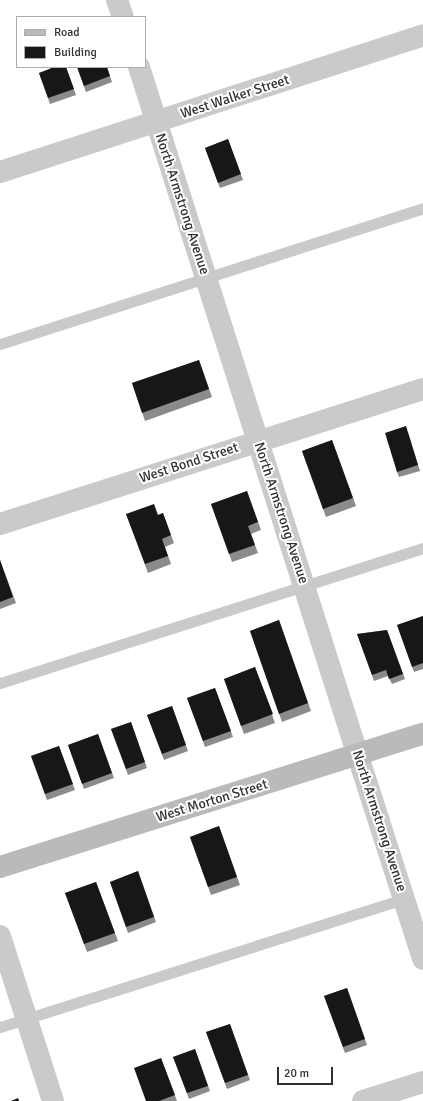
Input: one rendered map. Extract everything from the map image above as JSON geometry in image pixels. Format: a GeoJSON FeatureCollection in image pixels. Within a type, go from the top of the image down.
{"type":"FeatureCollection","features":[{"type":"Feature","properties":{"kind":"main road","name":"West Morton Street"},"geometry":{"type":"LineString","coordinates":[[0,866],[358,756],[423,734]]}},
{"type":"Feature","properties":{"kind":"street"},"geometry":{"type":"LineString","coordinates":[[117,0],[123,16]]}},
{"type":"Feature","properties":{"kind":"street","name":"West Walker Street"},"geometry":{"type":"LineString","coordinates":[[0,172],[423,35]]}},
{"type":"Feature","properties":{"kind":"street","name":"North Armstrong Avenue"},"geometry":{"type":"LineString","coordinates":[[139,68],[423,958]]}},
{"type":"Feature","properties":{"kind":"street","name":"West Bond Street"},"geometry":{"type":"LineString","coordinates":[[0,524],[423,389]]}},
{"type":"Feature","properties":{"kind":"street"},"geometry":{"type":"LineString","coordinates":[[0,936],[53,1101]]}},
{"type":"Feature","properties":{"kind":"street"},"geometry":{"type":"LineString","coordinates":[[363,1101],[423,1082]]}},
{"type":"Feature","properties":{"kind":"lane"},"geometry":{"type":"LineString","coordinates":[[0,344],[423,208]]}},
{"type":"Feature","properties":{"kind":"lane"},"geometry":{"type":"LineString","coordinates":[[0,683],[423,548]]}},
{"type":"Feature","properties":{"kind":"lane"},"geometry":{"type":"LineString","coordinates":[[0,1027],[404,899]]}},
{"type":"Feature","properties":{"kind":"building"},"geometry":{"type":"Polygon","coordinates":[[[52,68],[66,68],[74,89],[48,98],[39,73],[52,68]]]}},
{"type":"Feature","properties":{"kind":"building"},"geometry":{"type":"Polygon","coordinates":[[[77,68],[107,68],[110,76],[84,86],[77,68]]]}},
{"type":"Feature","properties":{"kind":"building"},"geometry":{"type":"Polygon","coordinates":[[[228,139],[241,174],[218,183],[205,148],[228,139]]]}},
{"type":"Feature","properties":{"kind":"building"},"geometry":{"type":"Polygon","coordinates":[[[199,360],[209,389],[142,413],[132,383],[199,360]]]}},
{"type":"Feature","properties":{"kind":"building"},"geometry":{"type":"Polygon","coordinates":[[[406,426],[418,465],[397,472],[385,433],[406,426]]]}},
{"type":"Feature","properties":{"kind":"building"},"geometry":{"type":"Polygon","coordinates":[[[332,440],[353,498],[323,509],[302,451],[332,440]]]}},
{"type":"Feature","properties":{"kind":"building"},"geometry":{"type":"Polygon","coordinates":[[[247,491],[258,522],[248,526],[255,545],[229,554],[211,504],[247,491]]]}},
{"type":"Feature","properties":{"kind":"building"},"geometry":{"type":"Polygon","coordinates":[[[154,504],[158,515],[163,513],[171,535],[162,539],[168,556],[145,564],[126,514],[154,504]]]}},
{"type":"Feature","properties":{"kind":"building"},"geometry":{"type":"Polygon","coordinates":[[[0,560],[13,597],[0,602],[0,560]]]}},
{"type":"Feature","properties":{"kind":"building"},"geometry":{"type":"Polygon","coordinates":[[[423,616],[423,663],[412,667],[397,625],[423,616]]]}},
{"type":"Feature","properties":{"kind":"building"},"geometry":{"type":"Polygon","coordinates":[[[279,620],[308,703],[279,714],[250,631],[279,620]]]}},
{"type":"Feature","properties":{"kind":"building"},"geometry":{"type":"Polygon","coordinates":[[[387,630],[403,674],[389,679],[386,670],[372,675],[357,634],[387,630]]]}},
{"type":"Feature","properties":{"kind":"building"},"geometry":{"type":"Polygon","coordinates":[[[255,667],[273,714],[241,726],[224,679],[255,667]]]}},
{"type":"Feature","properties":{"kind":"building"},"geometry":{"type":"Polygon","coordinates":[[[215,688],[231,731],[203,741],[187,698],[215,688]]]}},
{"type":"Feature","properties":{"kind":"building"},"geometry":{"type":"Polygon","coordinates":[[[172,706],[186,745],[162,754],[147,715],[172,706]]]}},
{"type":"Feature","properties":{"kind":"building"},"geometry":{"type":"Polygon","coordinates":[[[131,722],[145,762],[126,769],[111,729],[131,722]]]}},
{"type":"Feature","properties":{"kind":"building"},"geometry":{"type":"Polygon","coordinates":[[[98,734],[112,773],[82,784],[68,745],[98,734]]]}},
{"type":"Feature","properties":{"kind":"building"},"geometry":{"type":"Polygon","coordinates":[[[59,746],[73,784],[45,794],[31,756],[59,746]]]}},
{"type":"Feature","properties":{"kind":"building"},"geometry":{"type":"Polygon","coordinates":[[[219,826],[237,877],[208,887],[190,837],[219,826]]]}},
{"type":"Feature","properties":{"kind":"building"},"geometry":{"type":"Polygon","coordinates":[[[138,871],[154,917],[126,927],[110,882],[138,871]]]}},
{"type":"Feature","properties":{"kind":"building"},"geometry":{"type":"Polygon","coordinates":[[[96,882],[115,933],[84,944],[65,893],[96,882]]]}},
{"type":"Feature","properties":{"kind":"building"},"geometry":{"type":"Polygon","coordinates":[[[347,988],[365,1039],[343,1047],[324,996],[347,988]]]}},
{"type":"Feature","properties":{"kind":"building"},"geometry":{"type":"Polygon","coordinates":[[[230,1024],[248,1075],[225,1083],[206,1032],[230,1024]]]}},
{"type":"Feature","properties":{"kind":"building"},"geometry":{"type":"Polygon","coordinates":[[[195,1049],[208,1086],[187,1093],[173,1057],[195,1049]]]}},
{"type":"Feature","properties":{"kind":"building"},"geometry":{"type":"Polygon","coordinates":[[[161,1058],[175,1095],[159,1101],[146,1101],[134,1068],[161,1058]]]}},
{"type":"Feature","properties":{"kind":"building"},"geometry":{"type":"Polygon","coordinates":[[[18,1098],[19,1101],[11,1101],[18,1098]]]}}]}
